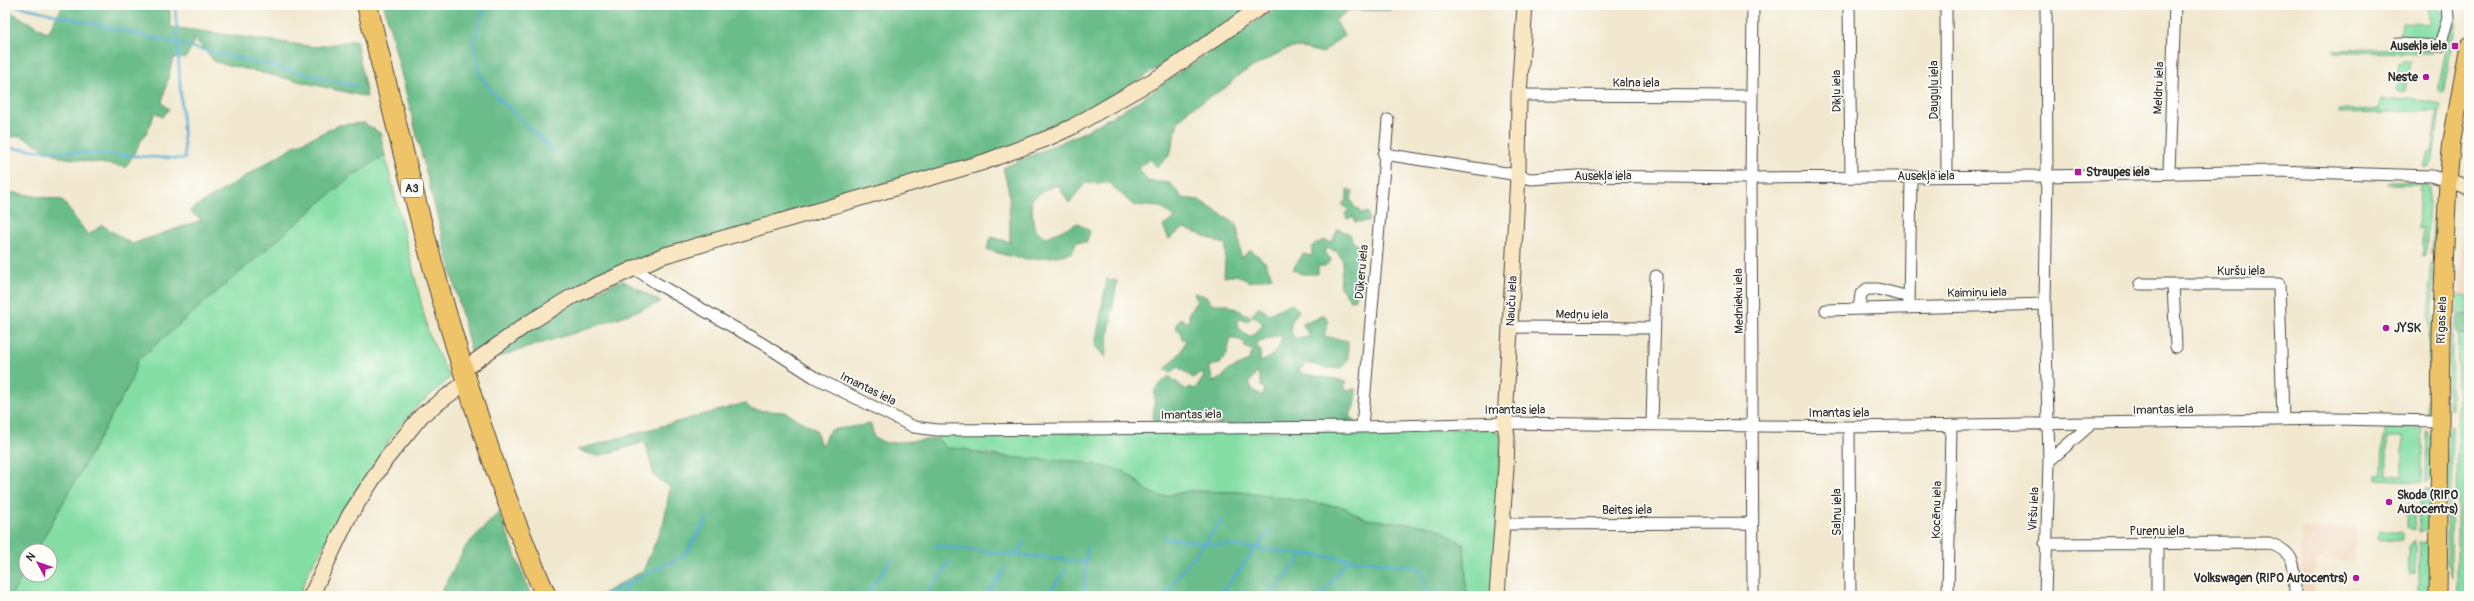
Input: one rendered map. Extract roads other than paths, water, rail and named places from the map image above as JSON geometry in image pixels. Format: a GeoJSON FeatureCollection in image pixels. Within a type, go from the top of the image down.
{"type":"FeatureCollection","features":[{"type":"Feature","properties":{"kind":"highway","name":"A3"},"geometry":{"type":"LineString","coordinates":[[367,5],[419,217],[464,376],[494,465],[546,596]]}},
{"type":"Feature","properties":{"kind":"main road","name":"Rīgas iela"},"geometry":{"type":"LineString","coordinates":[[2438,596],[2439,421],[2448,182],[2452,140],[2469,45]]}},
{"type":"Feature","properties":{"kind":"street"},"geometry":{"type":"LineString","coordinates":[[312,596],[349,516],[386,459],[422,415],[464,376],[527,324],[573,296],[662,256],[984,162],[1046,139],[1138,90],[1263,5]]}},
{"type":"Feature","properties":{"kind":"street","name":"Nauču iela"},"geometry":{"type":"LineString","coordinates":[[1497,596],[1507,437],[1505,423],[1518,175],[1519,96],[1525,5]]}},
{"type":"Feature","properties":{"kind":"street","name":"Mednieku iela"},"geometry":{"type":"LineString","coordinates":[[1753,5],[1751,178],[1753,425],[1751,523],[1753,596]]}},
{"type":"Feature","properties":{"kind":"street","name":"Dikļu iela"},"geometry":{"type":"LineString","coordinates":[[1849,5],[1851,177]]}},
{"type":"Feature","properties":{"kind":"street","name":"Dauguļu iela"},"geometry":{"type":"LineString","coordinates":[[1946,5],[1947,176]]}},
{"type":"Feature","properties":{"kind":"street"},"geometry":{"type":"LineString","coordinates":[[2046,5],[2047,176],[2045,304],[2047,424]]}},
{"type":"Feature","properties":{"kind":"street","name":"Meldru iela"},"geometry":{"type":"LineString","coordinates":[[2169,172],[2175,5]]}},
{"type":"Feature","properties":{"kind":"street"},"geometry":{"type":"LineString","coordinates":[[2398,44],[2440,46],[2448,18],[2447,5]]}},
{"type":"Feature","properties":{"kind":"street","name":"Kalna iela"},"geometry":{"type":"LineString","coordinates":[[1519,96],[1752,96]]}},
{"type":"Feature","properties":{"kind":"street","name":"Dūķeru iela"},"geometry":{"type":"LineString","coordinates":[[1362,427],[1388,120]]}},
{"type":"Feature","properties":{"kind":"street","name":"Ausekļa iela"},"geometry":{"type":"LineString","coordinates":[[1384,154],[1518,175],[1531,179],[1577,176],[1751,178],[2047,176],[2169,172],[2276,171],[2432,176],[2469,188]]}},
{"type":"Feature","properties":{"kind":"street"},"geometry":{"type":"LineString","coordinates":[[1909,302],[1911,176]]}},
{"type":"Feature","properties":{"kind":"street","name":"Imantas iela"},"geometry":{"type":"LineString","coordinates":[[634,268],[656,283],[764,344],[814,377],[914,427],[938,430],[1362,427],[1505,423],[1652,423],[1849,427],[2047,424],[2090,425],[2283,420],[2439,421]]}},
{"type":"Feature","properties":{"kind":"street"},"geometry":{"type":"LineString","coordinates":[[1652,423],[1656,276]]}},
{"type":"Feature","properties":{"kind":"street","name":"Kuršu iela"},"geometry":{"type":"LineString","coordinates":[[2140,284],[2278,284],[2283,420]]}},
{"type":"Feature","properties":{"kind":"street"},"geometry":{"type":"LineString","coordinates":[[2173,284],[2176,347]]}},
{"type":"Feature","properties":{"kind":"street","name":"Kaimiņu iela"},"geometry":{"type":"LineString","coordinates":[[1859,309],[1861,294],[1867,289],[1878,289],[1909,302]]}},
{"type":"Feature","properties":{"kind":"street","name":"Kaimiņu iela"},"geometry":{"type":"LineString","coordinates":[[1826,310],[1859,309],[1909,302],[2045,304]]}},
{"type":"Feature","properties":{"kind":"street","name":"Medņu iela"},"geometry":{"type":"LineString","coordinates":[[1510,327],[1654,328]]}},
{"type":"Feature","properties":{"kind":"street","name":"Viršu iela"},"geometry":{"type":"LineString","coordinates":[[2045,596],[2045,544],[2049,461],[2047,424]]}},
{"type":"Feature","properties":{"kind":"street","name":"Kocēnu iela"},"geometry":{"type":"LineString","coordinates":[[1948,596],[1951,425]]}},
{"type":"Feature","properties":{"kind":"street"},"geometry":{"type":"LineString","coordinates":[[2049,461],[2090,425]]}},
{"type":"Feature","properties":{"kind":"street","name":"Salnu iela"},"geometry":{"type":"LineString","coordinates":[[1849,427],[1850,596]]}},
{"type":"Feature","properties":{"kind":"street","name":"Beites iela"},"geometry":{"type":"LineString","coordinates":[[1502,524],[1751,523]]}},
{"type":"Feature","properties":{"kind":"street","name":"Pureņu iela"},"geometry":{"type":"LineString","coordinates":[[2045,544],[2269,543],[2285,549],[2291,557],[2294,570],[2295,596]]}},
{"type":"Feature","properties":{"kind":"street"},"geometry":{"type":"LineString","coordinates":[[2157,544],[2157,596]]}},
{"type":"Feature","properties":{"kind":"waterway"},"geometry":{"type":"LineString","coordinates":[[14,5],[357,86]]}},
{"type":"Feature","properties":{"kind":"waterway"},"geometry":{"type":"LineString","coordinates":[[5,148],[185,159],[175,5]]}},
{"type":"Feature","properties":{"kind":"waterway"},"geometry":{"type":"LineString","coordinates":[[482,5],[484,8],[474,43],[480,76],[497,97],[554,151]]}},
{"type":"Feature","properties":{"kind":"waterway"},"geometry":{"type":"LineString","coordinates":[[625,596],[626,587],[632,581],[685,555],[707,519]]}},
{"type":"Feature","properties":{"kind":"waterway"},"geometry":{"type":"LineString","coordinates":[[1163,596],[1223,519]]}},
{"type":"Feature","properties":{"kind":"waterway"},"geometry":{"type":"LineString","coordinates":[[1219,596],[1270,531]]}},
{"type":"Feature","properties":{"kind":"waterway"},"geometry":{"type":"LineString","coordinates":[[1163,538],[1419,567],[1428,596]]}},
{"type":"Feature","properties":{"kind":"waterway"},"geometry":{"type":"LineString","coordinates":[[1015,554],[1024,543]]}},
{"type":"Feature","properties":{"kind":"waterway"},"geometry":{"type":"LineString","coordinates":[[935,546],[1087,562]]}},
{"type":"Feature","properties":{"kind":"waterway"},"geometry":{"type":"LineString","coordinates":[[1084,596],[1087,547]]}},
{"type":"Feature","properties":{"kind":"waterway"},"geometry":{"type":"LineString","coordinates":[[1270,596],[1303,554]]}},
{"type":"Feature","properties":{"kind":"waterway"},"geometry":{"type":"LineString","coordinates":[[865,596],[892,559]]}},
{"type":"Feature","properties":{"kind":"waterway"},"geometry":{"type":"LineString","coordinates":[[1321,596],[1348,559]]}},
{"type":"Feature","properties":{"kind":"waterway"},"geometry":{"type":"LineString","coordinates":[[924,596],[950,562]]}},
{"type":"Feature","properties":{"kind":"waterway"},"geometry":{"type":"LineString","coordinates":[[985,596],[1005,570]]}},
{"type":"Feature","properties":{"kind":"waterway"},"geometry":{"type":"LineString","coordinates":[[1046,596],[1066,570]]}},
{"type":"Feature","properties":{"kind":"waterway"},"geometry":{"type":"LineString","coordinates":[[603,596],[628,583]]}},
{"type":"Feature","properties":{"kind":"place","name":"Ausekļa iela"},"geometry":{"type":"Point","coordinates":[2455,46]}},
{"type":"Feature","properties":{"kind":"place","name":"Neste"},"geometry":{"type":"Point","coordinates":[2426,77]}},
{"type":"Feature","properties":{"kind":"place","name":"Straupes iela"},"geometry":{"type":"Point","coordinates":[2078,172]}},
{"type":"Feature","properties":{"kind":"place","name":"JYSK"},"geometry":{"type":"Point","coordinates":[2386,328]}},
{"type":"Feature","properties":{"kind":"place","name":"Skoda (RIPO Autocentrs)"},"geometry":{"type":"Point","coordinates":[2389,502]}},
{"type":"Feature","properties":{"kind":"place","name":"Volkswagen (RIPO Autocentrs)"},"geometry":{"type":"Point","coordinates":[2356,578]}}]}
